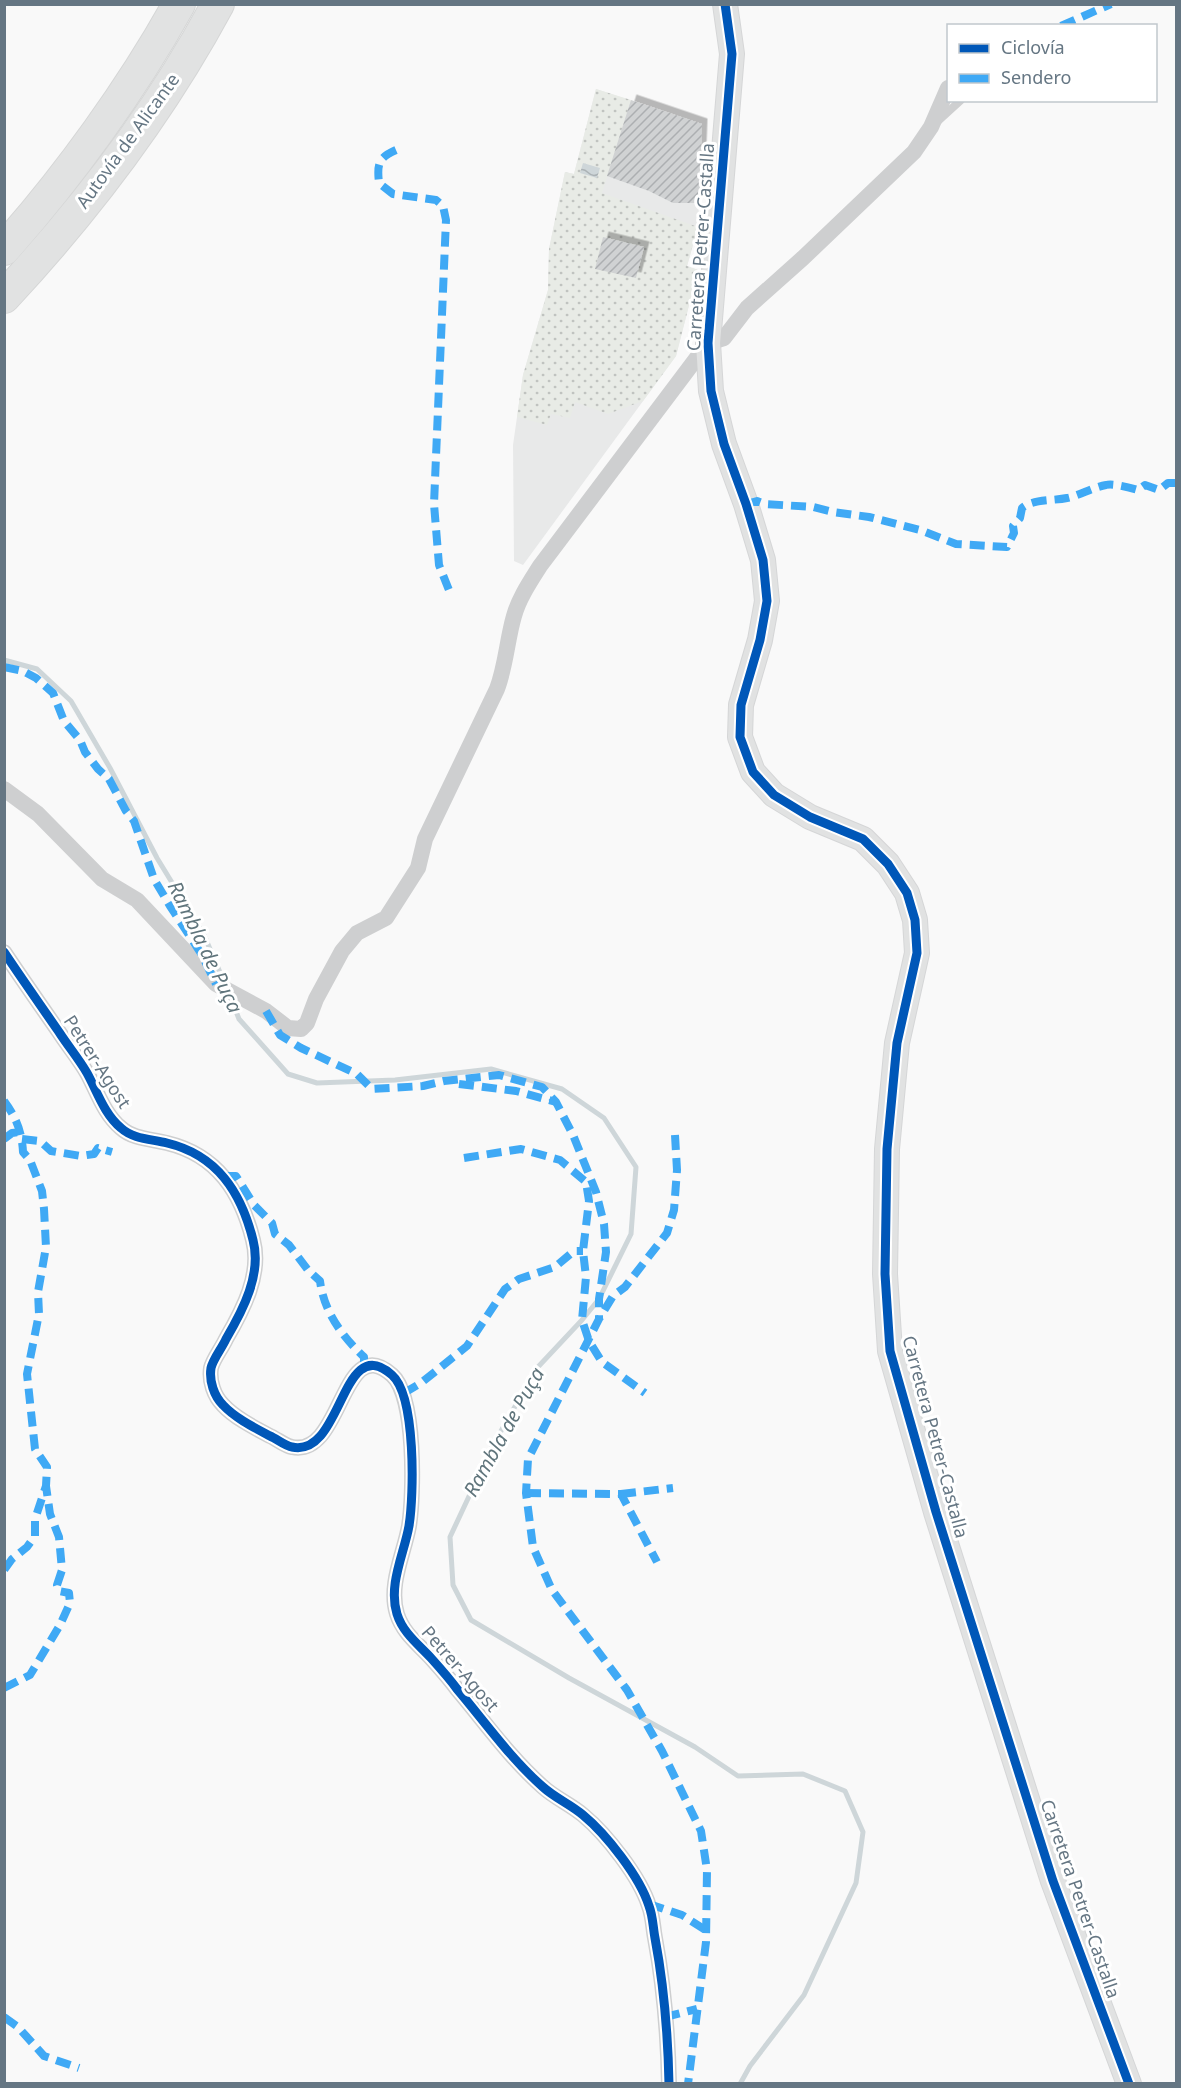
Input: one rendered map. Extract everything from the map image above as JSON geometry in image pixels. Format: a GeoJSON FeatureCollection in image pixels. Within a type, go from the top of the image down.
{"type":"FeatureCollection","features":[{"type":"Feature","properties":{"kind":"highway","name":"Autovía de Alicante"},"geometry":{"type":"LineString","coordinates":[[4,249],[32,217],[111,111],[164,32],[179,4]]}},
{"type":"Feature","properties":{"kind":"highway","name":"Autovía de Alicante"},"geometry":{"type":"LineString","coordinates":[[4,297],[108,175],[197,44],[218,4]]}},
{"type":"Feature","properties":{"kind":"street","name":"Carretera Petrer-Castalla"},"geometry":{"type":"LineString","coordinates":[[725,4],[732,54],[708,343],[711,391],[724,444],[763,560],[767,601],[760,640],[741,705],[740,737],[753,772],[774,795],[810,817],[863,839],[888,864],[907,893],[915,920],[917,953],[897,1043],[887,1149],[885,1275],[890,1351],[936,1512],[1053,1881],[1129,2084]]}},
{"type":"Feature","properties":{"kind":"street"},"geometry":{"type":"LineString","coordinates":[[4,789],[38,814],[102,879],[137,900],[216,984],[266,1011],[288,1028],[302,1029],[342,951],[357,933],[386,918],[417,868],[425,839],[460,763],[485,717],[503,673],[514,615],[525,590],[547,557],[708,343],[724,338],[747,308],[914,152],[931,127],[947,90]]}},
{"type":"Feature","properties":{"kind":"street","name":"Petrer-Agost"},"geometry":{"type":"LineString","coordinates":[[4,952],[86,1071],[102,1103],[121,1128],[139,1137],[171,1144],[207,1159],[225,1176],[240,1204],[254,1241],[257,1266],[242,1307],[211,1367],[212,1390],[224,1407],[257,1429],[292,1447],[308,1446],[320,1439],[339,1406],[350,1380],[364,1367],[377,1366],[394,1377],[404,1393],[412,1489],[408,1527],[398,1567],[394,1597],[397,1615],[408,1635],[449,1679],[498,1741],[544,1789],[583,1815],[611,1842],[636,1879],[649,1904],[661,1970],[669,2084]]}},
{"type":"Feature","properties":{"kind":"lane"},"geometry":{"type":"LineString","coordinates":[[931,127],[959,102]]}},
{"type":"Feature","properties":{"kind":"shaded area"},"geometry":{"type":"Polygon","coordinates":[[[596,89],[702,124],[698,227],[687,266],[698,270],[676,356],[523,565],[514,561],[513,445],[523,375],[548,290],[549,249],[565,172],[574,174],[596,89]]]}},
{"type":"Feature","properties":{"kind":"shaded area"},"geometry":{"type":"Polygon","coordinates":[[[596,89],[631,100],[602,193],[698,227],[687,266],[698,270],[676,356],[643,401],[608,414],[575,402],[570,418],[551,414],[547,425],[517,417],[523,375],[548,290],[549,249],[565,172],[574,174],[596,89]]]}},
{"type":"Feature","properties":{"kind":"water"},"geometry":{"type":"Polygon","coordinates":[[[583,163],[600,168],[597,178],[580,173],[583,163]]]}},
{"type":"Feature","properties":{"kind":"building"},"geometry":{"type":"Polygon","coordinates":[[[631,100],[702,124],[699,203],[673,203],[649,191],[607,176],[631,100]]]}},
{"type":"Feature","properties":{"kind":"building"},"geometry":{"type":"Polygon","coordinates":[[[603,237],[644,247],[636,278],[595,269],[603,237]]]}},
{"type":"Feature","properties":{"kind":"waterway","name":"Rambla de Puça"},"geometry":{"type":"LineString","coordinates":[[4,660],[37,669],[71,701],[110,768],[157,858],[204,935],[225,984]]}},
{"type":"Feature","properties":{"kind":"waterway","name":"Rambla de Puça"},"geometry":{"type":"LineString","coordinates":[[230,996],[239,1019],[288,1074],[317,1083],[395,1080],[491,1069],[562,1089],[604,1118],[636,1167],[631,1234],[599,1299],[537,1368],[493,1445],[450,1537],[453,1585],[471,1620],[569,1678],[695,1747],[738,1776],[803,1774],[845,1791],[863,1832],[856,1883],[804,1995],[750,2066],[740,2084]]}},
{"type":"Feature","properties":{"kind":"marked path"},"geometry":{"type":"LineString","coordinates":[[1066,24],[1111,4]]}},
{"type":"Feature","properties":{"kind":"marked path"},"geometry":{"type":"LineString","coordinates":[[396,150],[380,162],[379,183],[393,194],[436,200],[443,206],[446,220],[434,504],[439,565],[449,590]]}},
{"type":"Feature","properties":{"kind":"marked path"},"geometry":{"type":"LineString","coordinates":[[746,504],[757,501],[765,504],[813,507],[869,517],[920,530],[956,544],[1007,547],[1014,533],[1013,526],[1020,518],[1022,508],[1026,505],[1067,498],[1109,485],[1138,490],[1145,485],[1159,490],[1168,483],[1176,483]]}},
{"type":"Feature","properties":{"kind":"marked path"},"geometry":{"type":"LineString","coordinates":[[4,667],[23,671],[36,678],[53,693],[64,721],[80,740],[85,752],[98,769],[109,779],[134,821],[154,879],[202,955],[216,984]]}},
{"type":"Feature","properties":{"kind":"marked path"},"geometry":{"type":"LineString","coordinates":[[266,1011],[280,1035],[301,1048],[357,1074],[372,1089],[423,1086],[444,1081],[499,1075],[542,1087],[556,1102],[573,1135],[596,1192],[604,1224],[606,1252],[599,1299],[599,1319]]}},
{"type":"Feature","properties":{"kind":"marked path"},"geometry":{"type":"LineString","coordinates":[[459,1084],[516,1091],[556,1102]]}},
{"type":"Feature","properties":{"kind":"marked path"},"geometry":{"type":"LineString","coordinates":[[4,1101],[18,1125],[23,1152],[30,1160],[42,1191],[46,1247],[38,1292],[39,1314],[27,1374],[35,1449],[47,1467],[46,1486],[35,1519],[35,1536],[4,1570]]}},
{"type":"Feature","properties":{"kind":"marked path"},"geometry":{"type":"LineString","coordinates":[[4,1139],[12,1133],[20,1132]]}},
{"type":"Feature","properties":{"kind":"marked path"},"geometry":{"type":"LineString","coordinates":[[675,1135],[677,1170],[674,1210],[667,1233],[625,1287],[613,1296],[599,1319],[528,1459],[526,1493],[533,1547],[552,1590],[627,1690],[662,1751],[701,1831],[707,1870],[706,1942],[688,2084]]}},
{"type":"Feature","properties":{"kind":"marked path"},"geometry":{"type":"LineString","coordinates":[[22,1139],[40,1141],[51,1151],[81,1156],[94,1154],[98,1148],[112,1152]]}},
{"type":"Feature","properties":{"kind":"marked path"},"geometry":{"type":"LineString","coordinates":[[464,1158],[521,1149],[560,1160],[586,1182],[589,1201],[583,1251],[586,1277],[582,1320],[589,1341],[602,1362],[645,1393]]}},
{"type":"Feature","properties":{"kind":"marked path"},"geometry":{"type":"LineString","coordinates":[[225,1176],[236,1176],[254,1205],[272,1223],[275,1234],[289,1245],[308,1270],[320,1281],[325,1303],[335,1323],[364,1357],[364,1367]]}},
{"type":"Feature","properties":{"kind":"marked path"},"geometry":{"type":"LineString","coordinates":[[404,1393],[421,1383],[467,1346],[505,1289],[519,1279],[555,1267],[574,1251],[583,1251]]}},
{"type":"Feature","properties":{"kind":"marked path"},"geometry":{"type":"LineString","coordinates":[[4,1688],[30,1675],[60,1625],[70,1603],[69,1593],[59,1591],[57,1585],[62,1570],[59,1537],[50,1514],[46,1486]]}},
{"type":"Feature","properties":{"kind":"marked path"},"geometry":{"type":"LineString","coordinates":[[621,1494],[673,1488]]}},
{"type":"Feature","properties":{"kind":"marked path"},"geometry":{"type":"LineString","coordinates":[[526,1493],[621,1494],[657,1562]]}},
{"type":"Feature","properties":{"kind":"marked path"},"geometry":{"type":"LineString","coordinates":[[649,1904],[682,1915],[707,1931]]}},
{"type":"Feature","properties":{"kind":"marked path"},"geometry":{"type":"LineString","coordinates":[[665,2017],[697,2009]]}},
{"type":"Feature","properties":{"kind":"marked path"},"geometry":{"type":"LineString","coordinates":[[4,2017],[18,2027],[44,2056],[79,2068]]}},
{"type":"Feature","properties":{"kind":"cycle path"},"geometry":{"type":"LineString","coordinates":[[725,4],[732,54],[708,343],[711,391],[724,444],[763,560],[767,601],[760,640],[741,705],[740,737],[753,772],[774,795],[810,817],[863,839],[888,864],[907,893],[915,920],[917,953],[897,1043],[887,1149],[885,1274],[890,1351],[936,1512],[1053,1881],[1129,2084]]}},
{"type":"Feature","properties":{"kind":"cycle path"},"geometry":{"type":"LineString","coordinates":[[4,952],[84,1068],[105,1109],[115,1122],[126,1132],[167,1143],[200,1156],[224,1178],[242,1206],[253,1240],[255,1266],[244,1304],[211,1368],[213,1388],[223,1405],[245,1422],[292,1447],[309,1445],[322,1434],[351,1381],[362,1369],[375,1366],[392,1375],[400,1386],[409,1424],[412,1492],[409,1526],[394,1592],[397,1614],[407,1633],[444,1673],[498,1740],[531,1776],[592,1823],[612,1844],[638,1882],[650,1910],[658,1956],[665,2011],[669,2084]]}}]}
